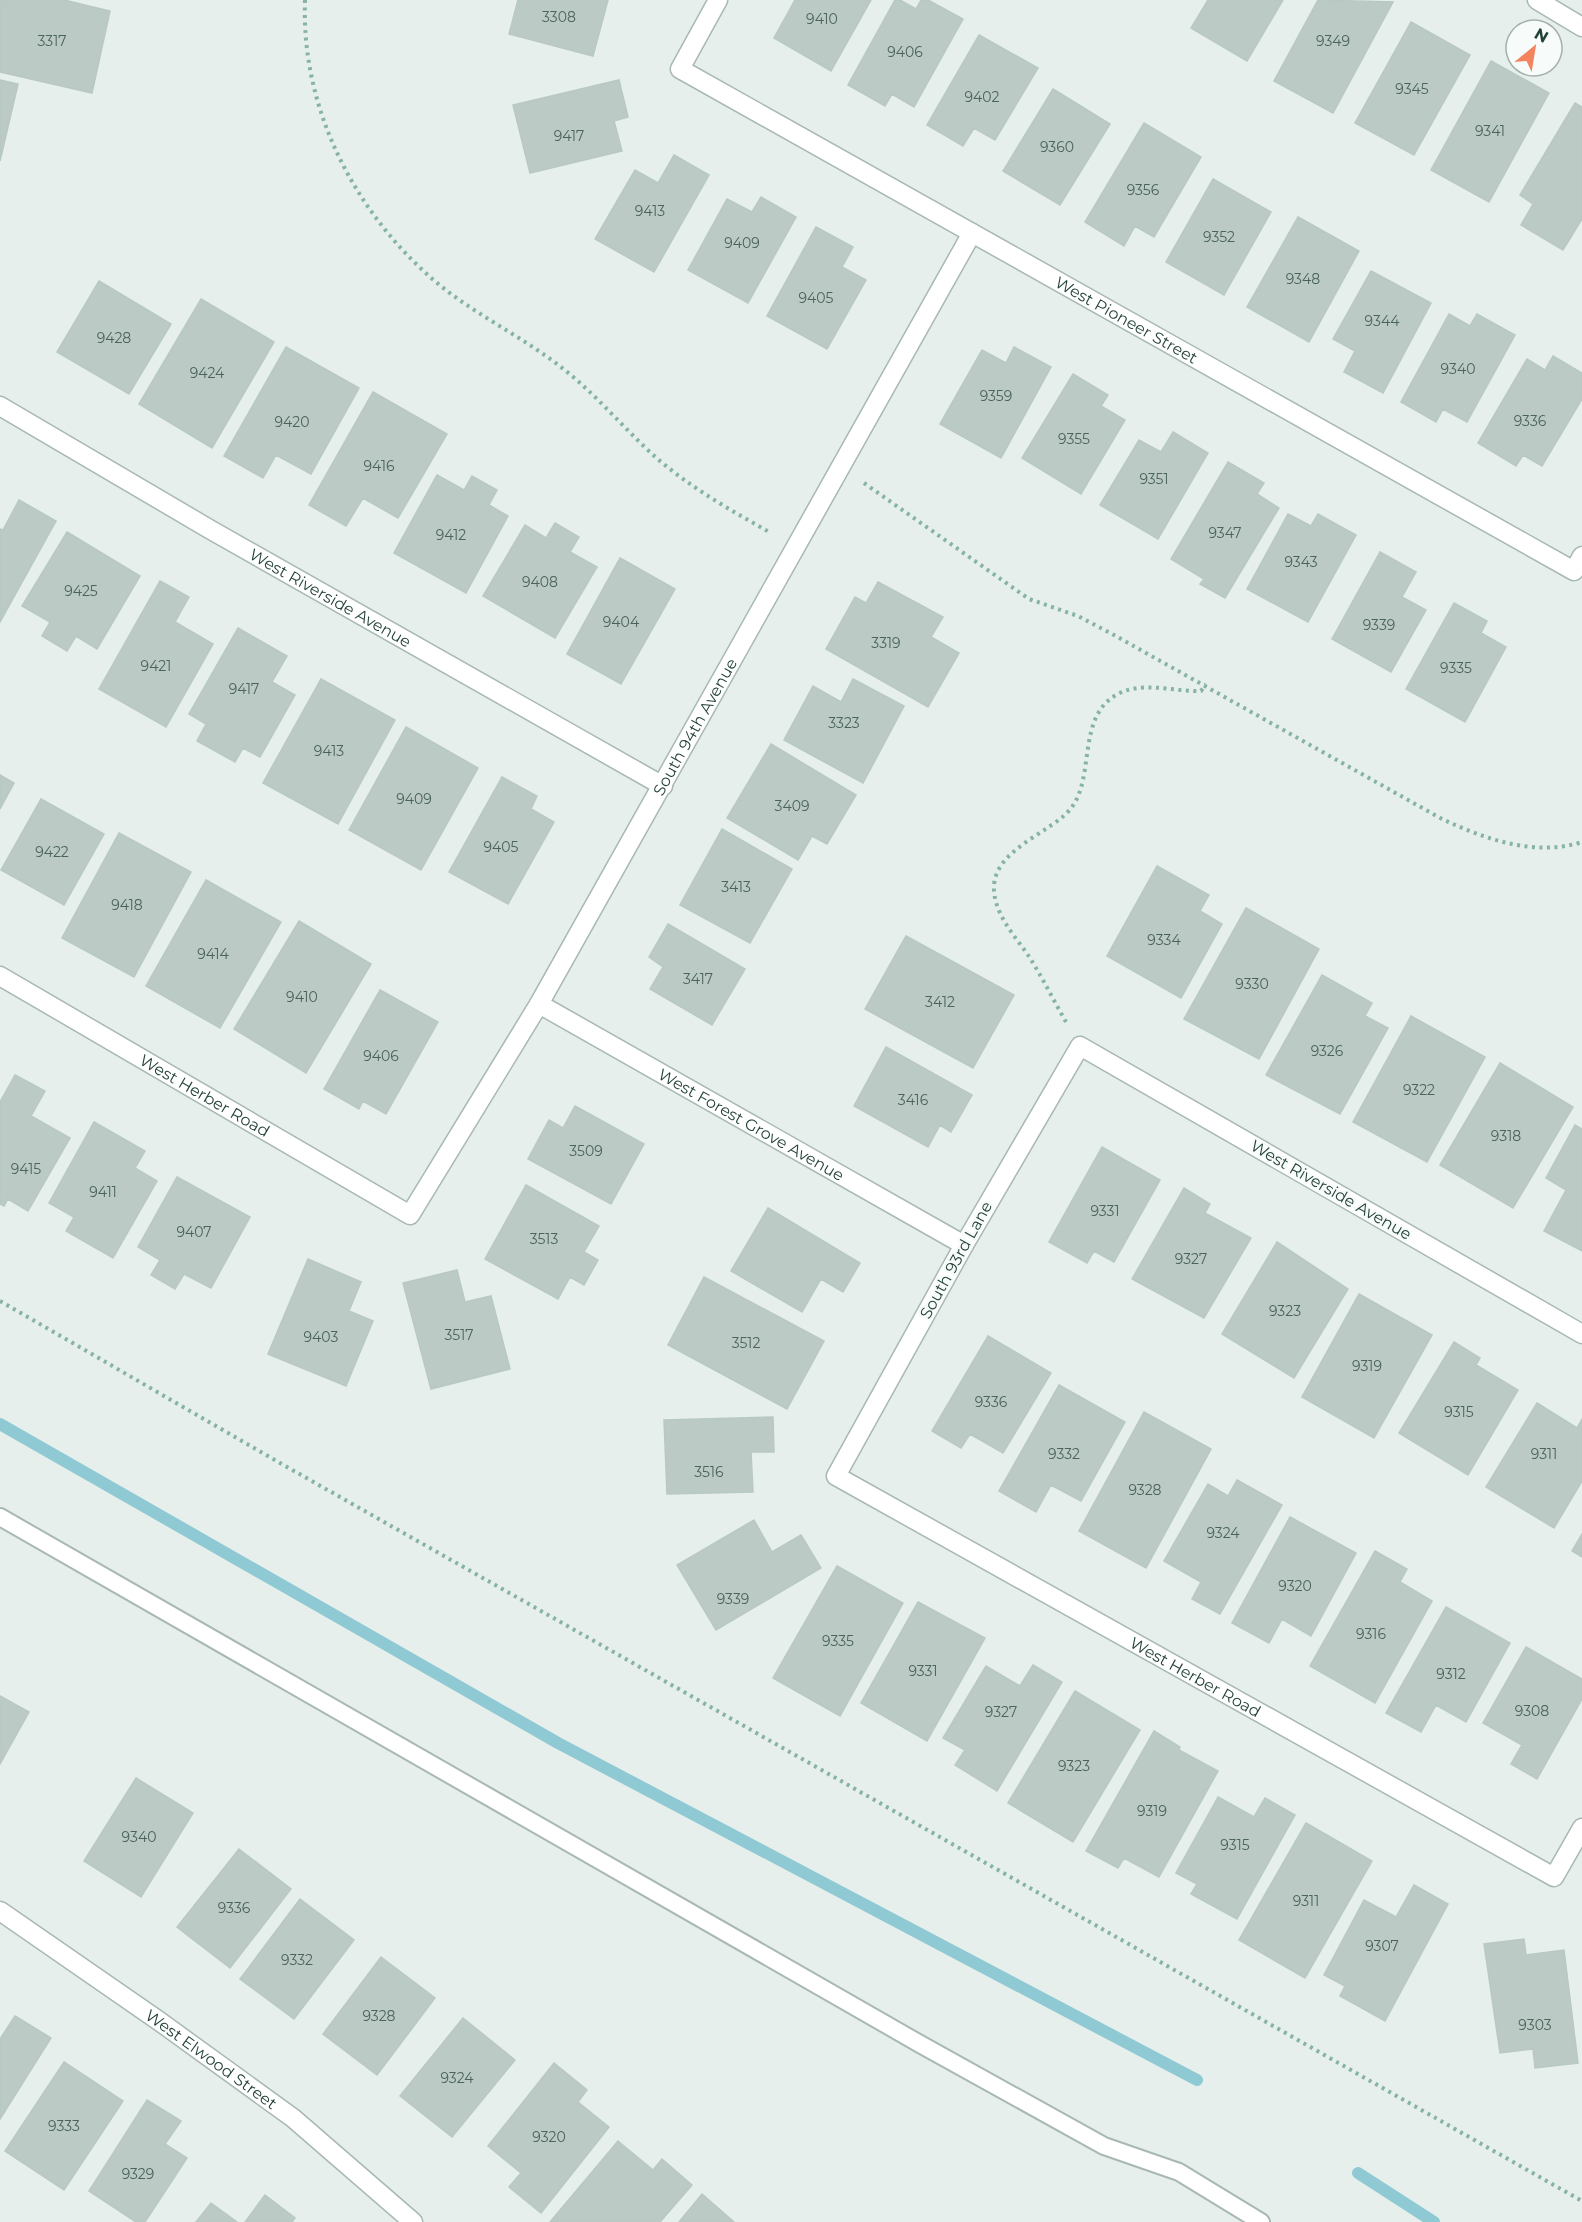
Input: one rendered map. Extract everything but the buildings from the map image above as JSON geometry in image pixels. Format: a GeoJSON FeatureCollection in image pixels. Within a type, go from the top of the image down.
{"type":"FeatureCollection","features":[{"type":"Feature","properties":{"kind":"street","name":"West Pioneer Street"},"geometry":{"type":"LineString","coordinates":[[718,0],[680,69],[972,233],[1578,564]]}},
{"type":"Feature","properties":{"kind":"street"},"geometry":{"type":"LineString","coordinates":[[1547,3],[1582,27]]}},
{"type":"Feature","properties":{"kind":"street","name":"South 94th Avenue"},"geometry":{"type":"LineString","coordinates":[[410,1215],[539,1004],[972,233]]}},
{"type":"Feature","properties":{"kind":"street","name":"West Riverside Avenue"},"geometry":{"type":"LineString","coordinates":[[0,406],[211,530],[663,786]]}},
{"type":"Feature","properties":{"kind":"street","name":"West Herber Road"},"geometry":{"type":"LineString","coordinates":[[0,976],[410,1215]]}},
{"type":"Feature","properties":{"kind":"street","name":"West Forest Grove Avenue"},"geometry":{"type":"LineString","coordinates":[[539,1004],[964,1245]]}},
{"type":"Feature","properties":{"kind":"street","name":"West Riverside Avenue"},"geometry":{"type":"LineString","coordinates":[[1080,1046],[1582,1334]]}},
{"type":"Feature","properties":{"kind":"street","name":"South 93rd Lane"},"geometry":{"type":"LineString","coordinates":[[836,1476],[964,1245],[1080,1046]]}},
{"type":"Feature","properties":{"kind":"street","name":"West Herber Road"},"geometry":{"type":"LineString","coordinates":[[836,1476],[1554,1877],[1582,1828]]}},
{"type":"Feature","properties":{"kind":"street","name":"West Elwood Street"},"geometry":{"type":"LineString","coordinates":[[0,1911],[159,2020],[293,2118],[413,2222]]}},
{"type":"Feature","properties":{"kind":"lane"},"geometry":{"type":"LineString","coordinates":[[0,1517],[920,2044],[1104,2146],[1179,2172],[1261,2222]]}},
{"type":"Feature","properties":{"kind":"path"},"geometry":{"type":"LineString","coordinates":[[305,0],[304,32],[318,110],[343,167],[382,229],[429,276],[565,371],[652,454],[685,480],[796,548]]}},
{"type":"Feature","properties":{"kind":"path"},"geometry":{"type":"LineString","coordinates":[[841,468],[885,495],[1029,599],[1078,616],[1206,684],[1442,819],[1471,832],[1509,844],[1538,848],[1569,846],[1582,842]]}},
{"type":"Feature","properties":{"kind":"path"},"geometry":{"type":"LineString","coordinates":[[1080,1046],[998,908],[994,888],[1002,865],[1030,837],[1059,820],[1072,807],[1078,792],[1093,725],[1103,705],[1117,694],[1139,688],[1201,691],[1206,684]]}},
{"type":"Feature","properties":{"kind":"path"},"geometry":{"type":"LineString","coordinates":[[0,1301],[280,1463],[1582,2201]]}},
{"type":"Feature","properties":{"kind":"waterway"},"geometry":{"type":"LineString","coordinates":[[0,1424],[558,1743],[1197,2080]]}},
{"type":"Feature","properties":{"kind":"waterway"},"geometry":{"type":"LineString","coordinates":[[1358,2173],[1434,2222]]}}]}
